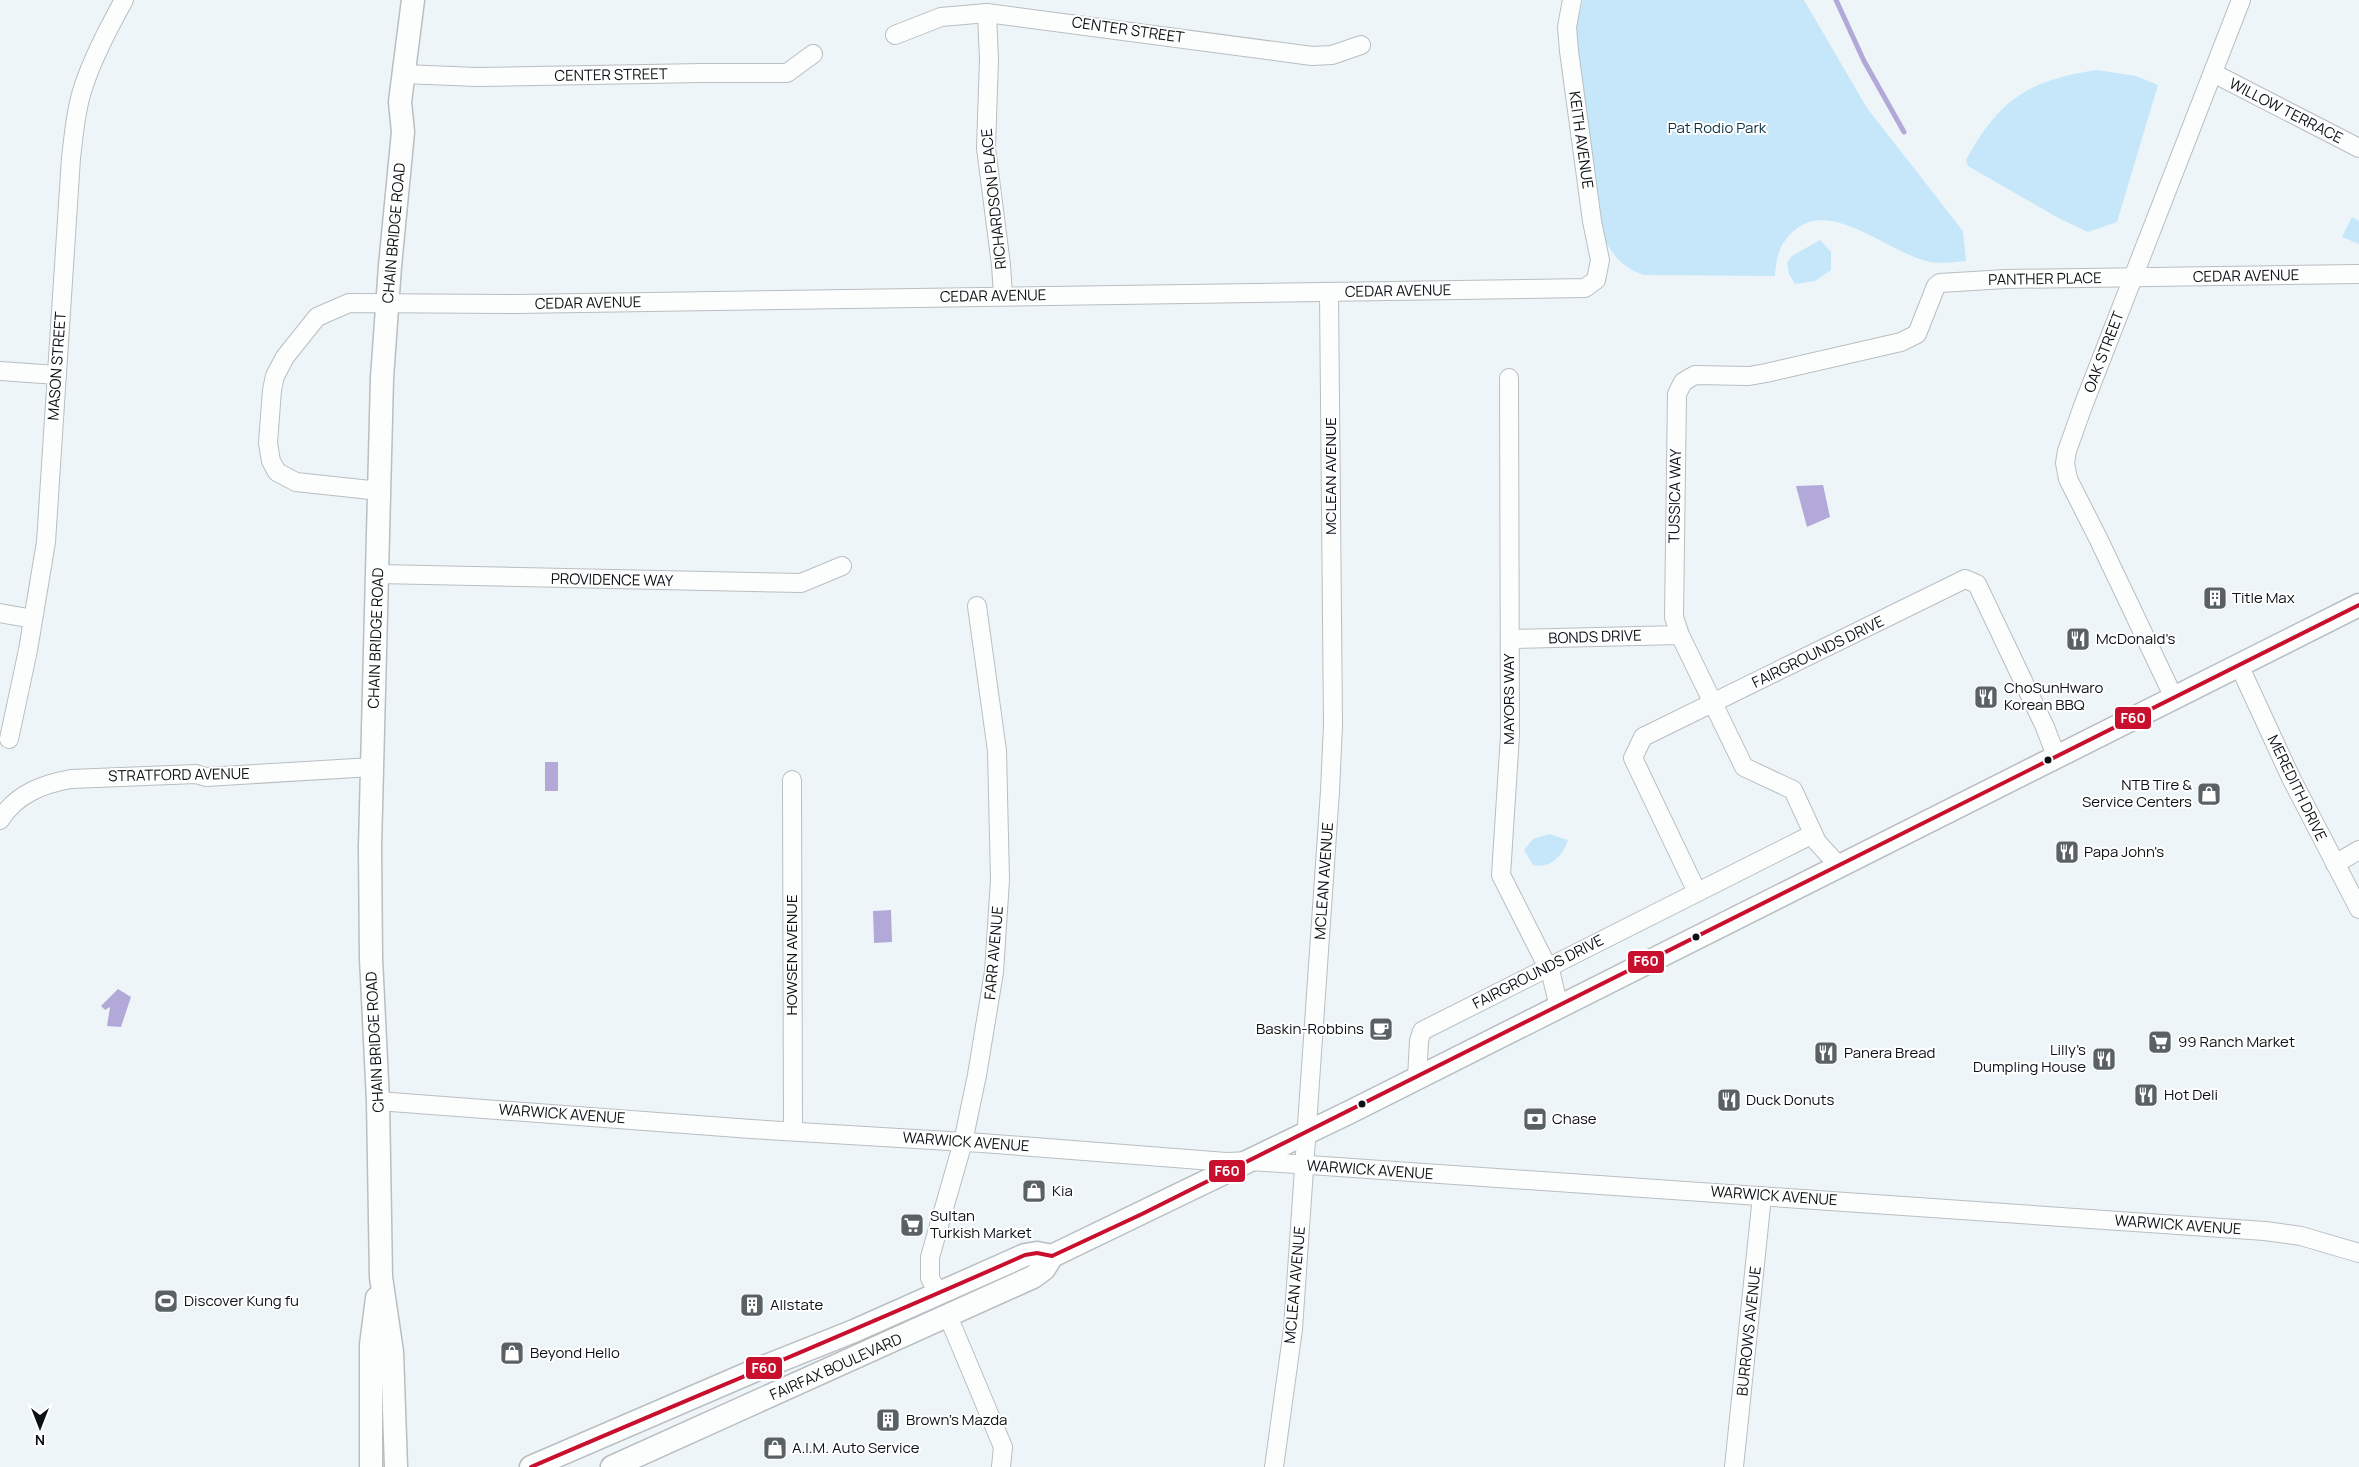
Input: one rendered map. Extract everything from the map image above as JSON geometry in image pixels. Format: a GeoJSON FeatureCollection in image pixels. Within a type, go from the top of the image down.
{"type":"FeatureCollection","features":[{"type":"Feature","properties":{"kind":"main road","name":"CHAIN BRIDGE ROAD"},"geometry":{"type":"LineString","coordinates":[[396,1467],[392,1352],[381,1277],[378,1101],[371,958],[370,847],[382,378],[403,132],[400,102],[414,0]]}},
{"type":"Feature","properties":{"kind":"main road","name":"FAIRFAX BOULEVARD"},"geometry":{"type":"LineString","coordinates":[[612,1467],[1034,1277],[1044,1269],[1052,1256],[1251,1161],[2359,605]]}},
{"type":"Feature","properties":{"kind":"main road","name":"FAIRFAX BOULEVARD"},"geometry":{"type":"LineString","coordinates":[[531,1467],[756,1370],[854,1331],[1025,1254],[1037,1253],[1052,1256]]}},
{"type":"Feature","properties":{"kind":"main road","name":"CHAIN BRIDGE ROAD"},"geometry":{"type":"LineString","coordinates":[[371,1467],[371,1345],[381,1277]]}},
{"type":"Feature","properties":{"kind":"street","name":"MASON STREET"},"geometry":{"type":"LineString","coordinates":[[9,739],[46,542],[71,158],[78,112],[84,85],[104,37],[124,0]]}},
{"type":"Feature","properties":{"kind":"street","name":"KEITH AVENUE"},"geometry":{"type":"LineString","coordinates":[[1572,0],[1567,27],[1569,51],[1592,221],[1600,260],[1596,280]]}},
{"type":"Feature","properties":{"kind":"street","name":"OAK STREET"},"geometry":{"type":"LineString","coordinates":[[2174,698],[2068,479],[2066,468],[2070,441],[2241,0]]}},
{"type":"Feature","properties":{"kind":"street","name":"CENTER STREET"},"geometry":{"type":"LineString","coordinates":[[896,35],[941,16],[986,13],[1312,56],[1332,55],[1361,45]]}},
{"type":"Feature","properties":{"kind":"street","name":"RICHARDSON PLACE"},"geometry":{"type":"LineString","coordinates":[[986,13],[989,60],[986,148],[1001,265],[1002,295]]}},
{"type":"Feature","properties":{"kind":"street","name":"CENTER STREET"},"geometry":{"type":"LineString","coordinates":[[403,74],[477,77],[702,73],[787,74],[813,54]]}},
{"type":"Feature","properties":{"kind":"street","name":"WILLOW TERRACE"},"geometry":{"type":"LineString","coordinates":[[2213,74],[2359,148]]}},
{"type":"Feature","properties":{"kind":"street","name":"CEDAR AVENUE"},"geometry":{"type":"LineString","coordinates":[[2133,278],[2359,274]]}},
{"type":"Feature","properties":{"kind":"street","name":"PANTHER PLACE"},"geometry":{"type":"LineString","coordinates":[[1957,280],[2133,278]]}},
{"type":"Feature","properties":{"kind":"street","name":"CEDAR AVENUE"},"geometry":{"type":"LineString","coordinates":[[380,491],[296,482],[278,472],[270,461],[268,443],[272,390],[275,376],[285,358],[317,316],[349,303],[784,300],[1002,295],[1580,289],[1589,286],[1596,280]]}},
{"type":"Feature","properties":{"kind":"street","name":"TUSSICA WAY"},"geometry":{"type":"LineString","coordinates":[[1839,866],[1813,834],[1792,790],[1744,767],[1680,635],[1674,617],[1677,394],[1684,382],[1694,375],[1749,376],[1766,374],[1901,342],[1917,334],[1936,286],[1940,283],[1957,280]]}},
{"type":"Feature","properties":{"kind":"street","name":"MCLEAN AVENUE"},"geometry":{"type":"LineString","coordinates":[[1274,1467],[1293,1329],[1306,1166],[1332,734],[1329,292]]}},
{"type":"Feature","properties":{"kind":"street"},"geometry":{"type":"LineString","coordinates":[[0,372],[57,375]]}},
{"type":"Feature","properties":{"kind":"street","name":"MAYORS WAY"},"geometry":{"type":"LineString","coordinates":[[1509,378],[1510,735],[1501,875],[1548,967],[1559,1007]]}},
{"type":"Feature","properties":{"kind":"street","name":"PROVIDENCE WAY"},"geometry":{"type":"LineString","coordinates":[[378,574],[801,583],[842,566]]}},
{"type":"Feature","properties":{"kind":"street","name":"FAIRGROUNDS DRIVE"},"geometry":{"type":"LineString","coordinates":[[1697,892],[1633,758],[1643,737],[1965,579],[1972,580],[1977,584],[2056,756]]}},
{"type":"Feature","properties":{"kind":"street","name":"FARR AVENUE"},"geometry":{"type":"LineString","coordinates":[[938,1293],[930,1278],[930,1258],[963,1142],[994,972],[1000,880],[997,750],[977,606]]}},
{"type":"Feature","properties":{"kind":"street"},"geometry":{"type":"LineString","coordinates":[[0,613],[33,619]]}},
{"type":"Feature","properties":{"kind":"street","name":"BONDS DRIVE"},"geometry":{"type":"LineString","coordinates":[[1510,639],[1680,635]]}},
{"type":"Feature","properties":{"kind":"street","name":"MEREDITH DRIVE"},"geometry":{"type":"LineString","coordinates":[[2239,665],[2291,778],[2359,909]]}},
{"type":"Feature","properties":{"kind":"street","name":"STRATFORD AVENUE"},"geometry":{"type":"LineString","coordinates":[[0,820],[19,799],[30,792],[51,783],[71,779],[196,774],[206,777],[372,767]]}},
{"type":"Feature","properties":{"kind":"street","name":"HOWSEN AVENUE"},"geometry":{"type":"LineString","coordinates":[[792,780],[792,1131]]}},
{"type":"Feature","properties":{"kind":"street","name":"FAIRGROUNDS DRIVE"},"geometry":{"type":"LineString","coordinates":[[1416,1078],[1418,1041],[1422,1031],[1813,834]]}},
{"type":"Feature","properties":{"kind":"street"},"geometry":{"type":"LineString","coordinates":[[2335,864],[2359,850]]}},
{"type":"Feature","properties":{"kind":"street","name":"WARWICK AVENUE"},"geometry":{"type":"LineString","coordinates":[[378,1101],[1226,1162],[1251,1161],[2265,1232],[2308,1238],[2359,1254]]}},
{"type":"Feature","properties":{"kind":"street","name":"BURROWS AVENUE"},"geometry":{"type":"LineString","coordinates":[[1734,1467],[1762,1196]]}},
{"type":"Feature","properties":{"kind":"street"},"geometry":{"type":"LineString","coordinates":[[948,1316],[1003,1446],[1001,1467]]}},
{"type":"Feature","properties":{"kind":"green space","name":"Pat Rodio Park"},"geometry":{"type":"Polygon","coordinates":[[[1583,0],[1804,0],[1867,108],[1963,231],[1966,261],[1931,262],[1898,250],[1845,224],[1828,221],[1811,222],[1796,229],[1786,239],[1776,262],[1775,276],[1644,275],[1624,265],[1614,255],[1602,236],[1576,46],[1576,26],[1583,0]]]}},
{"type":"Feature","properties":{"kind":"green space"},"geometry":{"type":"Polygon","coordinates":[[[2097,70],[2136,76],[2158,85],[2117,222],[2088,232],[2060,219],[1968,166],[1966,160],[1978,139],[1991,122],[2004,107],[2018,96],[2052,80],[2097,70]]]}},
{"type":"Feature","properties":{"kind":"green space"},"geometry":{"type":"Polygon","coordinates":[[[2352,217],[2359,221],[2359,244],[2342,237],[2352,217]]]}},
{"type":"Feature","properties":{"kind":"green space"},"geometry":{"type":"Polygon","coordinates":[[[1820,240],[1831,252],[1831,270],[1815,281],[1795,284],[1789,274],[1787,263],[1792,256],[1820,240]]]}},
{"type":"Feature","properties":{"kind":"green space"},"geometry":{"type":"Polygon","coordinates":[[[1549,834],[1568,840],[1566,846],[1559,856],[1550,863],[1539,866],[1533,865],[1524,850],[1533,839],[1549,834]]]}},
{"type":"Feature","properties":{"kind":"shaded area"},"geometry":{"type":"Polygon","coordinates":[[[1823,485],[1830,517],[1807,527],[1796,486],[1823,485]]]}},
{"type":"Feature","properties":{"kind":"shaded area"},"geometry":{"type":"Polygon","coordinates":[[[545,762],[558,762],[558,791],[545,791],[545,762]]]}},
{"type":"Feature","properties":{"kind":"shaded area"},"geometry":{"type":"Polygon","coordinates":[[[891,910],[892,942],[874,943],[873,911],[891,910]]]}},
{"type":"Feature","properties":{"kind":"shaded area"},"geometry":{"type":"Polygon","coordinates":[[[118,989],[131,997],[121,1027],[107,1026],[110,1007],[105,1010],[101,1006],[118,989]]]}},
{"type":"Feature","properties":{"kind":"waterway"},"geometry":{"type":"LineString","coordinates":[[1836,0],[1864,61],[1904,132]]}},
{"type":"Feature","properties":{"kind":"transit line","name":"F60"},"geometry":{"type":"LineString","coordinates":[[531,1467],[1025,1255],[1037,1253],[1052,1256],[1142,1214],[2359,605]]}},
{"type":"Feature","properties":{"kind":"place","name":"Title Max"},"geometry":{"type":"Point","coordinates":[2215,598]}},
{"type":"Feature","properties":{"kind":"place","name":"McDonald's"},"geometry":{"type":"Point","coordinates":[2078,639]}},
{"type":"Feature","properties":{"kind":"place","name":"ChoSunHwaro Korean BBQ"},"geometry":{"type":"Point","coordinates":[1986,697]}},
{"type":"Feature","properties":{"kind":"place","name":"NTB Tire & Service Centers"},"geometry":{"type":"Point","coordinates":[2209,794]}},
{"type":"Feature","properties":{"kind":"place","name":"Papa John's"},"geometry":{"type":"Point","coordinates":[2067,852]}},
{"type":"Feature","properties":{"kind":"place","name":"Baskin-Robbins"},"geometry":{"type":"Point","coordinates":[1381,1029]}},
{"type":"Feature","properties":{"kind":"place","name":"99 Ranch Market"},"geometry":{"type":"Point","coordinates":[2160,1042]}},
{"type":"Feature","properties":{"kind":"place","name":"Panera Bread"},"geometry":{"type":"Point","coordinates":[1826,1053]}},
{"type":"Feature","properties":{"kind":"place","name":"Lilly’s Dumpling House"},"geometry":{"type":"Point","coordinates":[2104,1059]}},
{"type":"Feature","properties":{"kind":"place","name":"Hot Deli"},"geometry":{"type":"Point","coordinates":[2146,1095]}},
{"type":"Feature","properties":{"kind":"place","name":"Duck Donuts"},"geometry":{"type":"Point","coordinates":[1729,1100]}},
{"type":"Feature","properties":{"kind":"place","name":"Chase"},"geometry":{"type":"Point","coordinates":[1535,1119]}},
{"type":"Feature","properties":{"kind":"place","name":"Kia"},"geometry":{"type":"Point","coordinates":[1034,1191]}},
{"type":"Feature","properties":{"kind":"place","name":"Sultan Turkish Market"},"geometry":{"type":"Point","coordinates":[912,1225]}},
{"type":"Feature","properties":{"kind":"place","name":"Discover Kung fu"},"geometry":{"type":"Point","coordinates":[166,1301]}},
{"type":"Feature","properties":{"kind":"place","name":"Allstate"},"geometry":{"type":"Point","coordinates":[752,1305]}},
{"type":"Feature","properties":{"kind":"place","name":"Beyond Hello"},"geometry":{"type":"Point","coordinates":[512,1353]}},
{"type":"Feature","properties":{"kind":"place","name":"Brown's Mazda"},"geometry":{"type":"Point","coordinates":[888,1420]}},
{"type":"Feature","properties":{"kind":"place","name":"A.I.M. Auto Service"},"geometry":{"type":"Point","coordinates":[775,1448]}}]}
